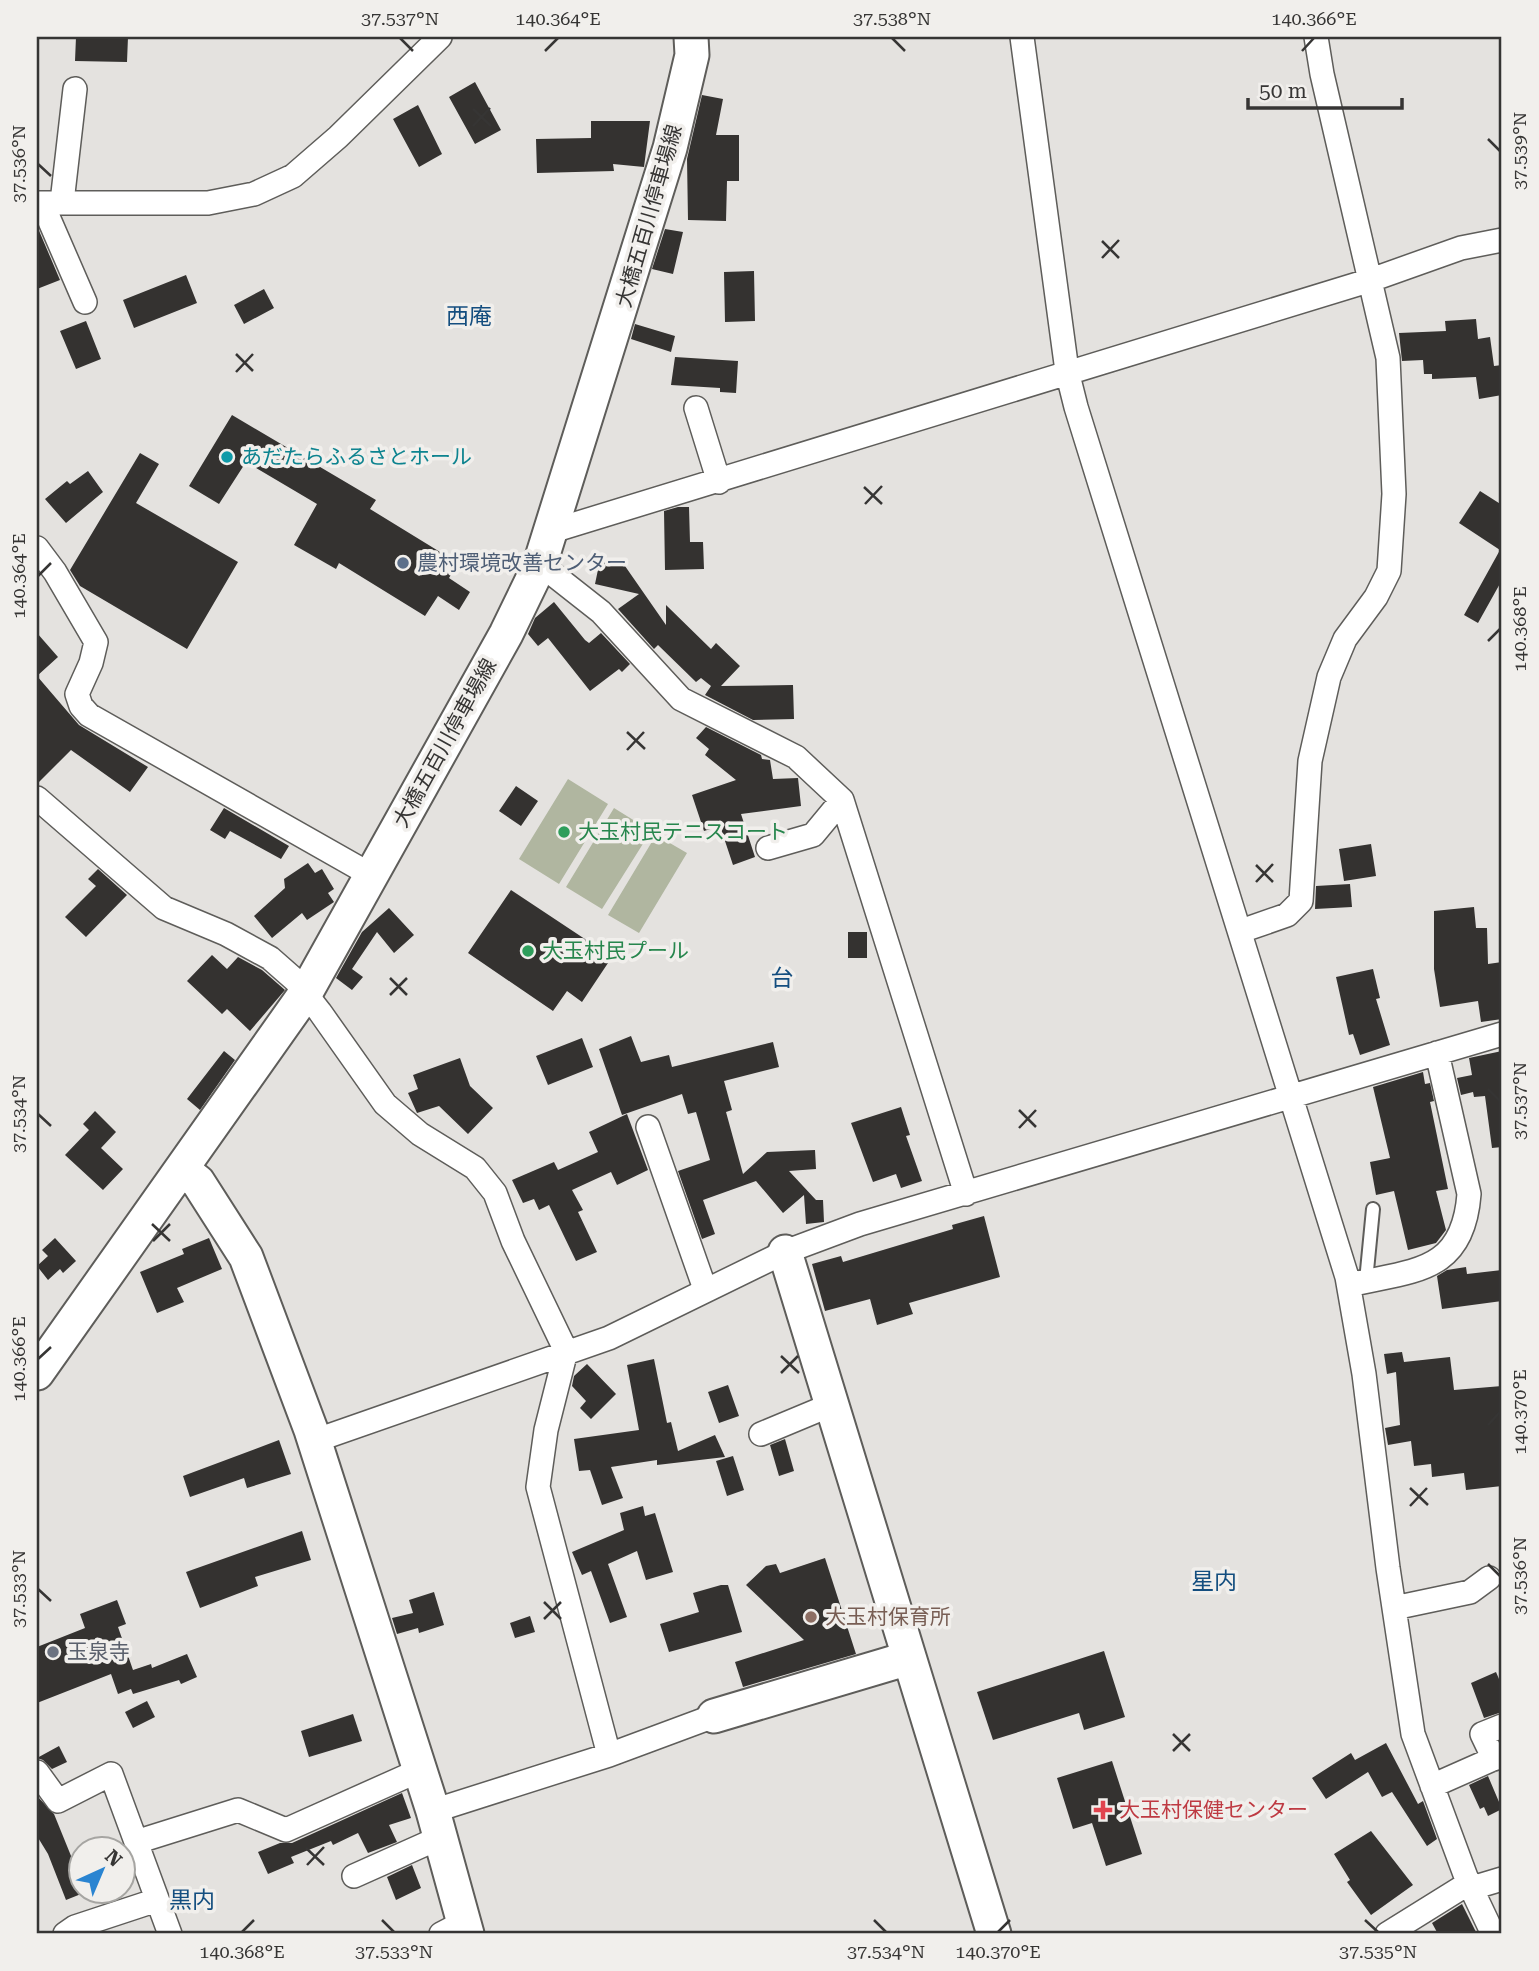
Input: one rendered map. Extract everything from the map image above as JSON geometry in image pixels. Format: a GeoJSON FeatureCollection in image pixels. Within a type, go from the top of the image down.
{"type":"FeatureCollection","features":[{"type":"Feature","properties":{"kind":"street"},"geometry":{"type":"LineString","coordinates":[[47,202],[208,203],[254,194],[293,176],[338,137],[440,37]]}},
{"type":"Feature","properties":{"kind":"street","name":"大橋五百川停車場線"},"geometry":{"type":"LineString","coordinates":[[37,1373],[305,995],[506,634],[540,564],[670,148],[692,55],[691,37]]}},
{"type":"Feature","properties":{"kind":"street"},"geometry":{"type":"LineString","coordinates":[[1022,37],[1067,371],[1293,1095],[1357,1283],[1394,1608],[1413,1734],[1471,1885],[1493,1934]]}},
{"type":"Feature","properties":{"kind":"street"},"geometry":{"type":"LineString","coordinates":[[1241,930],[1287,915],[1301,901],[1310,761],[1329,677],[1345,639],[1376,597],[1389,571],[1394,494],[1388,358],[1322,74],[1316,37]]}},
{"type":"Feature","properties":{"kind":"street"},"geometry":{"type":"LineString","coordinates":[[75,89],[47,202],[85,302]]}},
{"type":"Feature","properties":{"kind":"street"},"geometry":{"type":"LineString","coordinates":[[549,532],[719,482],[1067,371],[1371,280],[1461,248],[1502,240]]}},
{"type":"Feature","properties":{"kind":"street"},"geometry":{"type":"LineString","coordinates":[[695,408],[719,482]]}},
{"type":"Feature","properties":{"kind":"street"},"geometry":{"type":"LineString","coordinates":[[37,548],[55,572],[96,642],[91,663],[76,694],[80,706],[89,715],[371,875]]}},
{"type":"Feature","properties":{"kind":"street"},"geometry":{"type":"LineString","coordinates":[[540,564],[601,612],[681,699],[796,757],[842,800],[966,1194]]}},
{"type":"Feature","properties":{"kind":"street"},"geometry":{"type":"LineString","coordinates":[[37,798],[164,908],[226,934],[270,958],[305,995],[385,1104],[419,1134],[475,1168],[495,1193],[513,1241],[566,1352],[546,1430],[538,1487],[609,1755]]}},
{"type":"Feature","properties":{"kind":"street"},"geometry":{"type":"LineString","coordinates":[[768,848],[813,835],[842,800]]}},
{"type":"Feature","properties":{"kind":"street"},"geometry":{"type":"LineString","coordinates":[[314,1441],[609,1338],[785,1252],[860,1224],[1502,1034]]}},
{"type":"Feature","properties":{"kind":"street"},"geometry":{"type":"LineString","coordinates":[[1357,1283],[1428,1266],[1448,1255],[1467,1216],[1469,1194],[1437,1053]]}},
{"type":"Feature","properties":{"kind":"street"},"geometry":{"type":"LineString","coordinates":[[648,1127],[705,1289]]}},
{"type":"Feature","properties":{"kind":"street"},"geometry":{"type":"LineString","coordinates":[[183,1170],[198,1182],[246,1257],[314,1441],[436,1824],[458,1930]]}},
{"type":"Feature","properties":{"kind":"street"},"geometry":{"type":"LineString","coordinates":[[785,1252],[995,1934]]}},
{"type":"Feature","properties":{"kind":"street"},"geometry":{"type":"LineString","coordinates":[[761,1434],[833,1404]]}},
{"type":"Feature","properties":{"kind":"street"},"geometry":{"type":"LineString","coordinates":[[1394,1608],[1470,1592],[1489,1578]]}},
{"type":"Feature","properties":{"kind":"street"},"geometry":{"type":"LineString","coordinates":[[354,1875],[436,1824],[609,1755],[714,1716],[909,1658]]}},
{"type":"Feature","properties":{"kind":"street"},"geometry":{"type":"LineString","coordinates":[[1432,1786],[1498,1757],[1482,1734],[1502,1726]]}},
{"type":"Feature","properties":{"kind":"street"},"geometry":{"type":"LineString","coordinates":[[170,1934],[136,1842],[238,1810],[286,1830],[418,1771]]}},
{"type":"Feature","properties":{"kind":"street"},"geometry":{"type":"LineString","coordinates":[[37,1772],[58,1801],[111,1774],[133,1834]]}},
{"type":"Feature","properties":{"kind":"street"},"geometry":{"type":"LineString","coordinates":[[1387,1934],[1471,1885],[1502,1879]]}},
{"type":"Feature","properties":{"kind":"street"},"geometry":{"type":"LineString","coordinates":[[65,1934],[75,1927],[157,1900]]}},
{"type":"Feature","properties":{"kind":"lane"},"geometry":{"type":"LineString","coordinates":[[1357,1283],[1373,1209]]}},
{"type":"Feature","properties":{"kind":"green space","name":"大玉村民テニスコート"},"geometry":{"type":"Polygon","coordinates":[[[568,779],[608,804],[559,884],[519,859],[568,779]]]}},
{"type":"Feature","properties":{"kind":"green space","name":"大玉村民テニスコート"},"geometry":{"type":"Polygon","coordinates":[[[614,808],[651,831],[602,909],[566,887],[614,808]]]}},
{"type":"Feature","properties":{"kind":"green space","name":"大玉村民テニスコート"},"geometry":{"type":"Polygon","coordinates":[[[656,835],[687,853],[639,933],[608,915],[656,835]]]}},
{"type":"Feature","properties":{"kind":"building"},"geometry":{"type":"Polygon","coordinates":[[[76,37],[128,37],[127,62],[75,61],[76,37]]]}},
{"type":"Feature","properties":{"kind":"building"},"geometry":{"type":"Polygon","coordinates":[[[475,82],[501,130],[475,144],[449,97],[475,82]]]}},
{"type":"Feature","properties":{"kind":"building"},"geometry":{"type":"Polygon","coordinates":[[[702,95],[723,99],[716,135],[739,135],[739,181],[727,181],[726,221],[688,220],[687,159],[702,95]]]}},
{"type":"Feature","properties":{"kind":"building"},"geometry":{"type":"Polygon","coordinates":[[[418,105],[442,154],[419,167],[393,119],[418,105]]]}},
{"type":"Feature","properties":{"kind":"building"},"geometry":{"type":"Polygon","coordinates":[[[591,121],[650,121],[644,167],[613,164],[614,171],[537,173],[536,139],[591,138],[591,121]]]}},
{"type":"Feature","properties":{"kind":"building"},"geometry":{"type":"Polygon","coordinates":[[[37,226],[60,280],[37,289],[37,226]]]}},
{"type":"Feature","properties":{"kind":"building"},"geometry":{"type":"Polygon","coordinates":[[[665,229],[683,232],[673,274],[652,269],[665,229]]]}},
{"type":"Feature","properties":{"kind":"building"},"geometry":{"type":"Polygon","coordinates":[[[754,271],[755,321],[725,322],[724,272],[754,271]]]}},
{"type":"Feature","properties":{"kind":"building"},"geometry":{"type":"Polygon","coordinates":[[[186,275],[197,303],[134,328],[123,300],[186,275]]]}},
{"type":"Feature","properties":{"kind":"building"},"geometry":{"type":"Polygon","coordinates":[[[264,289],[274,308],[244,324],[234,305],[264,289]]]}},
{"type":"Feature","properties":{"kind":"building"},"geometry":{"type":"Polygon","coordinates":[[[1476,319],[1478,339],[1490,337],[1494,366],[1502,365],[1502,395],[1479,399],[1476,377],[1432,379],[1432,374],[1424,374],[1423,360],[1402,361],[1399,333],[1446,331],[1445,321],[1476,319]]]}},
{"type":"Feature","properties":{"kind":"building"},"geometry":{"type":"Polygon","coordinates":[[[86,321],[101,359],[76,369],[60,331],[86,321]]]}},
{"type":"Feature","properties":{"kind":"building"},"geometry":{"type":"Polygon","coordinates":[[[635,324],[675,336],[671,352],[631,339],[635,324]]]}},
{"type":"Feature","properties":{"kind":"building"},"geometry":{"type":"Polygon","coordinates":[[[675,357],[738,361],[736,393],[720,392],[720,388],[671,385],[675,357]]]}},
{"type":"Feature","properties":{"kind":"building"},"geometry":{"type":"Polygon","coordinates":[[[232,415],[376,500],[370,509],[458,563],[449,578],[470,592],[459,610],[438,596],[425,616],[339,563],[336,569],[294,545],[317,504],[246,462],[219,504],[189,486],[232,415]]]}},
{"type":"Feature","properties":{"kind":"building"},"geometry":{"type":"Polygon","coordinates":[[[140,453],[159,464],[136,503],[238,562],[187,649],[80,586],[70,570],[140,453]]]}},
{"type":"Feature","properties":{"kind":"building"},"geometry":{"type":"Polygon","coordinates":[[[88,471],[103,492],[66,523],[45,499],[67,481],[70,484],[88,471]]]}},
{"type":"Feature","properties":{"kind":"building"},"geometry":{"type":"Polygon","coordinates":[[[1480,491],[1502,505],[1502,580],[1478,623],[1464,615],[1500,550],[1459,523],[1480,491]]]}},
{"type":"Feature","properties":{"kind":"building"},"geometry":{"type":"Polygon","coordinates":[[[689,507],[690,542],[703,542],[704,569],[665,570],[664,511],[689,507]]]}},
{"type":"Feature","properties":{"kind":"building"},"geometry":{"type":"Polygon","coordinates":[[[600,560],[625,566],[666,625],[666,605],[711,649],[716,643],[740,666],[721,686],[793,685],[794,719],[753,720],[705,695],[711,686],[701,678],[696,682],[658,645],[654,649],[618,609],[639,594],[595,584],[600,560]]]}},
{"type":"Feature","properties":{"kind":"building"},"geometry":{"type":"Polygon","coordinates":[[[554,602],[585,640],[589,643],[601,633],[630,664],[622,672],[619,669],[590,691],[548,638],[538,646],[528,634],[535,618],[554,602]]]}},
{"type":"Feature","properties":{"kind":"building"},"geometry":{"type":"Polygon","coordinates":[[[37,633],[58,657],[37,676],[37,633]]]}},
{"type":"Feature","properties":{"kind":"building"},"geometry":{"type":"Polygon","coordinates":[[[37,676],[79,725],[148,767],[130,792],[71,750],[37,784],[37,676]]]}},
{"type":"Feature","properties":{"kind":"building"},"geometry":{"type":"Polygon","coordinates":[[[706,727],[761,755],[762,759],[770,760],[773,779],[798,778],[801,806],[741,814],[755,857],[733,865],[720,826],[704,831],[692,795],[736,780],[705,755],[709,749],[696,738],[706,727]]]}},
{"type":"Feature","properties":{"kind":"building"},"geometry":{"type":"Polygon","coordinates":[[[516,786],[538,801],[521,826],[499,811],[516,786]]]}},
{"type":"Feature","properties":{"kind":"building"},"geometry":{"type":"Polygon","coordinates":[[[224,808],[289,846],[281,859],[230,831],[225,839],[210,830],[224,808]]]}},
{"type":"Feature","properties":{"kind":"building"},"geometry":{"type":"Polygon","coordinates":[[[1371,844],[1376,876],[1344,881],[1339,849],[1371,844]]]}},
{"type":"Feature","properties":{"kind":"building"},"geometry":{"type":"Polygon","coordinates":[[[308,863],[315,873],[322,869],[334,889],[328,893],[334,902],[307,920],[302,913],[272,938],[254,916],[285,888],[284,879],[308,863]]]}},
{"type":"Feature","properties":{"kind":"building"},"geometry":{"type":"Polygon","coordinates":[[[98,869],[127,895],[86,937],[65,917],[96,886],[88,879],[98,869]]]}},
{"type":"Feature","properties":{"kind":"building"},"geometry":{"type":"Polygon","coordinates":[[[1350,884],[1352,907],[1315,909],[1316,886],[1350,884]]]}},
{"type":"Feature","properties":{"kind":"building"},"geometry":{"type":"Polygon","coordinates":[[[511,890],[612,957],[582,1002],[567,991],[553,1011],[468,953],[511,890]]]}},
{"type":"Feature","properties":{"kind":"building"},"geometry":{"type":"Polygon","coordinates":[[[1474,907],[1476,928],[1487,928],[1488,964],[1502,962],[1502,1019],[1481,1022],[1478,1001],[1440,1007],[1434,969],[1434,911],[1474,907]]]}},
{"type":"Feature","properties":{"kind":"building"},"geometry":{"type":"Polygon","coordinates":[[[389,908],[414,935],[394,953],[377,932],[352,969],[363,977],[352,990],[336,978],[362,932],[389,908]]]}},
{"type":"Feature","properties":{"kind":"building"},"geometry":{"type":"Polygon","coordinates":[[[848,932],[867,932],[867,958],[848,958],[848,932]]]}},
{"type":"Feature","properties":{"kind":"building"},"geometry":{"type":"Polygon","coordinates":[[[212,955],[227,969],[238,957],[262,970],[285,990],[250,1031],[227,1009],[222,1014],[187,981],[212,955]]]}},
{"type":"Feature","properties":{"kind":"building"},"geometry":{"type":"Polygon","coordinates":[[[1373,969],[1380,998],[1376,999],[1390,1045],[1360,1055],[1353,1034],[1349,1035],[1336,977],[1373,969]]]}},
{"type":"Feature","properties":{"kind":"building"},"geometry":{"type":"Polygon","coordinates":[[[631,1036],[641,1062],[669,1055],[672,1067],[773,1042],[779,1067],[724,1081],[732,1110],[726,1112],[743,1174],[767,1152],[815,1150],[816,1169],[789,1171],[816,1200],[823,1200],[824,1222],[806,1224],[804,1195],[783,1213],[756,1181],[703,1200],[715,1234],[702,1239],[678,1171],[710,1160],[696,1112],[688,1114],[682,1094],[622,1115],[599,1049],[631,1036]]]}},
{"type":"Feature","properties":{"kind":"building"},"geometry":{"type":"Polygon","coordinates":[[[582,1038],[593,1067],[548,1085],[536,1056],[582,1038]]]}},
{"type":"Feature","properties":{"kind":"building"},"geometry":{"type":"Polygon","coordinates":[[[224,1051],[235,1060],[200,1110],[187,1099],[224,1051]]]}},
{"type":"Feature","properties":{"kind":"building"},"geometry":{"type":"Polygon","coordinates":[[[1502,1051],[1502,1147],[1492,1148],[1485,1096],[1474,1097],[1473,1092],[1461,1095],[1457,1078],[1472,1075],[1469,1058],[1502,1051]]]}},
{"type":"Feature","properties":{"kind":"building"},"geometry":{"type":"Polygon","coordinates":[[[460,1058],[470,1086],[493,1108],[468,1134],[439,1106],[417,1113],[408,1093],[418,1089],[413,1075],[460,1058]]]}},
{"type":"Feature","properties":{"kind":"building"},"geometry":{"type":"Polygon","coordinates":[[[1423,1072],[1425,1084],[1430,1083],[1434,1101],[1430,1102],[1448,1189],[1436,1191],[1446,1230],[1436,1243],[1408,1250],[1394,1191],[1376,1195],[1370,1162],[1390,1158],[1373,1087],[1423,1072]]]}},
{"type":"Feature","properties":{"kind":"building"},"geometry":{"type":"Polygon","coordinates":[[[901,1107],[910,1135],[906,1136],[922,1181],[901,1188],[896,1174],[873,1182],[851,1123],[901,1107]]]}},
{"type":"Feature","properties":{"kind":"building"},"geometry":{"type":"Polygon","coordinates":[[[95,1111],[116,1132],[101,1148],[123,1169],[103,1190],[65,1155],[89,1130],[83,1124],[95,1111]]]}},
{"type":"Feature","properties":{"kind":"building"},"geometry":{"type":"Polygon","coordinates":[[[627,1114],[648,1170],[617,1185],[611,1172],[572,1190],[583,1210],[578,1212],[597,1252],[576,1261],[549,1205],[539,1210],[534,1199],[523,1203],[512,1180],[554,1162],[558,1170],[598,1152],[589,1132],[627,1114]]]}},
{"type":"Feature","properties":{"kind":"building"},"geometry":{"type":"Polygon","coordinates":[[[984,1216],[1000,1277],[909,1303],[913,1314],[877,1325],[870,1299],[825,1311],[812,1264],[841,1256],[843,1262],[953,1229],[952,1225],[984,1216]]]}},
{"type":"Feature","properties":{"kind":"building"},"geometry":{"type":"Polygon","coordinates":[[[55,1238],[76,1261],[63,1273],[60,1269],[48,1280],[37,1266],[48,1256],[42,1250],[55,1238]]]}},
{"type":"Feature","properties":{"kind":"building"},"geometry":{"type":"Polygon","coordinates":[[[209,1238],[222,1269],[177,1288],[184,1302],[157,1313],[140,1272],[184,1254],[182,1249],[209,1238]]]}},
{"type":"Feature","properties":{"kind":"building"},"geometry":{"type":"Polygon","coordinates":[[[1466,1267],[1467,1274],[1502,1270],[1502,1301],[1442,1309],[1437,1276],[1447,1270],[1466,1267]]]}},
{"type":"Feature","properties":{"kind":"building"},"geometry":{"type":"Polygon","coordinates":[[[1402,1352],[1404,1362],[1450,1357],[1454,1390],[1502,1386],[1502,1486],[1466,1490],[1464,1473],[1432,1477],[1431,1464],[1414,1466],[1411,1441],[1388,1445],[1385,1428],[1400,1425],[1396,1372],[1387,1374],[1384,1354],[1402,1352]]]}},
{"type":"Feature","properties":{"kind":"building"},"geometry":{"type":"Polygon","coordinates":[[[654,1359],[667,1423],[671,1422],[678,1451],[715,1435],[725,1457],[657,1465],[657,1460],[611,1467],[623,1498],[602,1505],[590,1470],[579,1471],[574,1439],[639,1430],[627,1365],[654,1359]]]}},
{"type":"Feature","properties":{"kind":"building"},"geometry":{"type":"Polygon","coordinates":[[[587,1364],[616,1394],[591,1419],[580,1408],[586,1401],[572,1386],[574,1376],[587,1364]]]}},
{"type":"Feature","properties":{"kind":"building"},"geometry":{"type":"Polygon","coordinates":[[[728,1385],[739,1416],[719,1423],[708,1392],[728,1385]]]}},
{"type":"Feature","properties":{"kind":"building"},"geometry":{"type":"Polygon","coordinates":[[[785,1439],[794,1471],[779,1476],[770,1445],[785,1439]]]}},
{"type":"Feature","properties":{"kind":"building"},"geometry":{"type":"Polygon","coordinates":[[[279,1440],[291,1474],[247,1488],[244,1478],[190,1497],[183,1476],[279,1440]]]}},
{"type":"Feature","properties":{"kind":"building"},"geometry":{"type":"Polygon","coordinates":[[[733,1456],[744,1490],[727,1496],[716,1461],[733,1456]]]}},
{"type":"Feature","properties":{"kind":"building"},"geometry":{"type":"Polygon","coordinates":[[[643,1506],[645,1516],[655,1513],[673,1572],[646,1580],[637,1551],[608,1564],[627,1617],[610,1623],[591,1571],[582,1575],[572,1552],[624,1530],[620,1513],[643,1506]]]}},
{"type":"Feature","properties":{"kind":"building"},"geometry":{"type":"Polygon","coordinates":[[[302,1531],[311,1560],[255,1577],[258,1586],[200,1608],[186,1572],[302,1531]]]}},
{"type":"Feature","properties":{"kind":"building"},"geometry":{"type":"Polygon","coordinates":[[[825,1558],[856,1654],[743,1687],[735,1662],[804,1640],[746,1585],[766,1566],[776,1564],[780,1573],[825,1558]]]}},
{"type":"Feature","properties":{"kind":"building"},"geometry":{"type":"Polygon","coordinates":[[[728,1585],[742,1632],[669,1652],[660,1624],[699,1612],[693,1593],[728,1585]]]}},
{"type":"Feature","properties":{"kind":"building"},"geometry":{"type":"Polygon","coordinates":[[[434,1592],[444,1625],[419,1633],[418,1628],[397,1634],[392,1618],[413,1613],[409,1600],[434,1592]]]}},
{"type":"Feature","properties":{"kind":"building"},"geometry":{"type":"Polygon","coordinates":[[[117,1600],[126,1624],[118,1627],[133,1670],[151,1664],[152,1668],[187,1654],[197,1677],[181,1684],[179,1680],[133,1694],[131,1689],[118,1694],[111,1674],[37,1703],[37,1647],[85,1628],[80,1614],[117,1600]]]}},
{"type":"Feature","properties":{"kind":"building"},"geometry":{"type":"Polygon","coordinates":[[[530,1616],[535,1632],[515,1638],[510,1623],[530,1616]]]}},
{"type":"Feature","properties":{"kind":"building"},"geometry":{"type":"Polygon","coordinates":[[[1104,1651],[1125,1717],[1084,1730],[1079,1713],[993,1740],[977,1692],[1104,1651]]]}},
{"type":"Feature","properties":{"kind":"building"},"geometry":{"type":"Polygon","coordinates":[[[1496,1672],[1502,1686],[1502,1712],[1484,1718],[1471,1683],[1496,1672]]]}},
{"type":"Feature","properties":{"kind":"building"},"geometry":{"type":"Polygon","coordinates":[[[147,1701],[155,1717],[133,1728],[125,1712],[147,1701]]]}},
{"type":"Feature","properties":{"kind":"building"},"geometry":{"type":"Polygon","coordinates":[[[353,1714],[362,1741],[309,1757],[301,1731],[353,1714]]]}},
{"type":"Feature","properties":{"kind":"building"},"geometry":{"type":"Polygon","coordinates":[[[1386,1743],[1418,1804],[1423,1801],[1437,1839],[1427,1846],[1392,1792],[1382,1797],[1368,1772],[1326,1799],[1312,1778],[1351,1753],[1355,1760],[1386,1743]]]}},
{"type":"Feature","properties":{"kind":"building"},"geometry":{"type":"Polygon","coordinates":[[[59,1746],[67,1762],[52,1769],[37,1758],[59,1746]]]}},
{"type":"Feature","properties":{"kind":"building"},"geometry":{"type":"Polygon","coordinates":[[[1112,1761],[1142,1854],[1106,1866],[1092,1823],[1073,1829],[1057,1778],[1112,1761]]]}},
{"type":"Feature","properties":{"kind":"building"},"geometry":{"type":"Polygon","coordinates":[[[1488,1776],[1502,1809],[1488,1816],[1484,1807],[1480,1809],[1469,1785],[1488,1776]]]}},
{"type":"Feature","properties":{"kind":"building"},"geometry":{"type":"Polygon","coordinates":[[[402,1793],[411,1818],[389,1825],[397,1842],[368,1853],[358,1833],[333,1845],[331,1841],[291,1857],[294,1863],[268,1874],[258,1852],[280,1843],[292,1843],[402,1793]]]}},
{"type":"Feature","properties":{"kind":"building"},"geometry":{"type":"Polygon","coordinates":[[[37,1796],[54,1814],[66,1844],[66,1900],[48,1854],[37,1836],[37,1796]]]}},
{"type":"Feature","properties":{"kind":"building"},"geometry":{"type":"Polygon","coordinates":[[[1371,1831],[1413,1885],[1371,1915],[1347,1882],[1350,1880],[1334,1854],[1371,1831]]]}},
{"type":"Feature","properties":{"kind":"building"},"geometry":{"type":"Polygon","coordinates":[[[412,1865],[421,1888],[396,1900],[387,1877],[412,1865]]]}},
{"type":"Feature","properties":{"kind":"building"},"geometry":{"type":"Polygon","coordinates":[[[1462,1904],[1477,1934],[1438,1934],[1432,1923],[1462,1904]]]}},
{"type":"Feature","properties":{"kind":"place","name":"あだたらふるさとホール"},"geometry":{"type":"Point","coordinates":[227,457]}},
{"type":"Feature","properties":{"kind":"place","name":"農村環境改善センター"},"geometry":{"type":"Point","coordinates":[403,563]}},
{"type":"Feature","properties":{"kind":"place","name":"大玉村民テニスコート"},"geometry":{"type":"Point","coordinates":[564,832]}},
{"type":"Feature","properties":{"kind":"place","name":"大玉村民プール"},"geometry":{"type":"Point","coordinates":[528,951]}},
{"type":"Feature","properties":{"kind":"place","name":"大玉村保育所"},"geometry":{"type":"Point","coordinates":[811,1617]}},
{"type":"Feature","properties":{"kind":"place","name":"玉泉寺"},"geometry":{"type":"Point","coordinates":[53,1652]}},
{"type":"Feature","properties":{"kind":"place","name":"大玉村保健センター"},"geometry":{"type":"Point","coordinates":[1103,1810]}},
{"type":"Feature","properties":{"kind":"district","name":"西庵"},"geometry":{"type":"Point","coordinates":[469,316]}},
{"type":"Feature","properties":{"kind":"district","name":"台"},"geometry":{"type":"Point","coordinates":[782,978]}},
{"type":"Feature","properties":{"kind":"district","name":"星内"},"geometry":{"type":"Point","coordinates":[1214,1581]}},
{"type":"Feature","properties":{"kind":"district","name":"黒内"},"geometry":{"type":"Point","coordinates":[192,1900]}}]}
